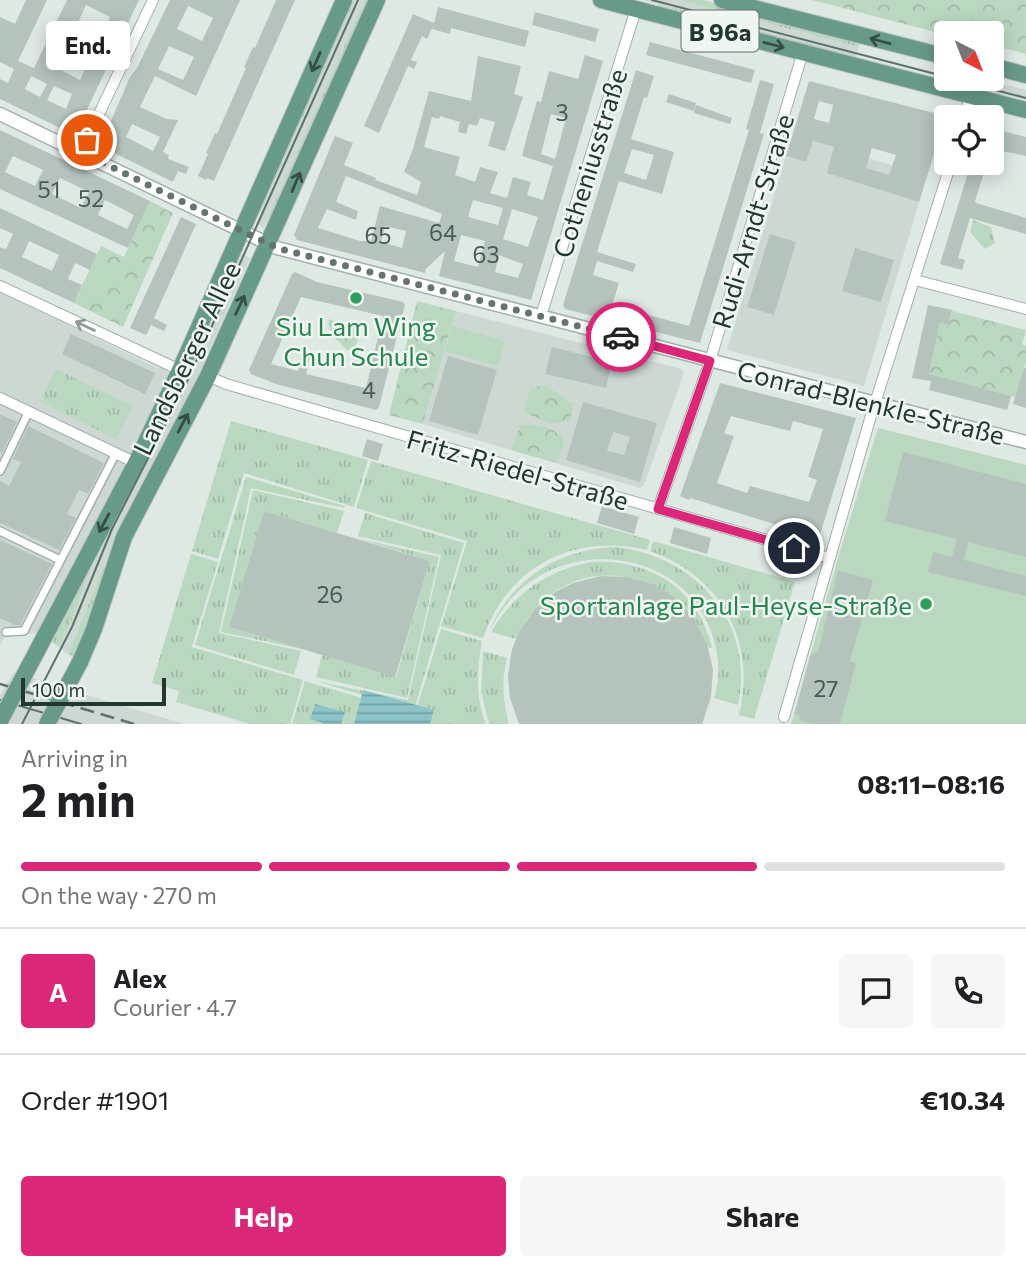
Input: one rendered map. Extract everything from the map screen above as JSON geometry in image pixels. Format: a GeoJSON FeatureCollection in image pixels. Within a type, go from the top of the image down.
{"type":"FeatureCollection","features":[{"type":"Feature","properties":{"kind":"main road","name":"Landsberger Allee"},"geometry":{"type":"LineString","coordinates":[[0,722],[136,463],[344,0]]}},
{"type":"Feature","properties":{"kind":"main road","name":"Landsberger Allee"},"geometry":{"type":"LineString","coordinates":[[47,724],[94,629],[124,537],[208,376],[377,0]]}},
{"type":"Feature","properties":{"kind":"main road","name":"B 96a"},"geometry":{"type":"LineString","coordinates":[[601,0],[1026,110]]}},
{"type":"Feature","properties":{"kind":"main road","name":"B 96a"},"geometry":{"type":"LineString","coordinates":[[722,0],[934,54]]}},
{"type":"Feature","properties":{"kind":"main road"},"geometry":{"type":"LineString","coordinates":[[1004,69],[1026,75]]}},
{"type":"Feature","properties":{"kind":"street"},"geometry":{"type":"LineString","coordinates":[[81,152],[153,0]]}},
{"type":"Feature","properties":{"kind":"street","name":"Cotheniusstraße"},"geometry":{"type":"LineString","coordinates":[[541,316],[636,9]]}},
{"type":"Feature","properties":{"kind":"street","name":"Rudi-Arndt-Straße"},"geometry":{"type":"LineString","coordinates":[[658,509],[710,361],[803,52]]}},
{"type":"Feature","properties":{"kind":"street"},"geometry":{"type":"LineString","coordinates":[[968,105],[972,91]]}},
{"type":"Feature","properties":{"kind":"street","name":"Conrad-Blenkle-Straße"},"geometry":{"type":"LineString","coordinates":[[0,114],[269,244],[1026,442]]}},
{"type":"Feature","properties":{"kind":"street"},"geometry":{"type":"LineString","coordinates":[[784,716],[875,402],[947,175]]}},
{"type":"Feature","properties":{"kind":"street"},"geometry":{"type":"LineString","coordinates":[[915,281],[1026,309]]}},
{"type":"Feature","properties":{"kind":"street"},"geometry":{"type":"LineString","coordinates":[[0,286],[180,370]]}},
{"type":"Feature","properties":{"kind":"street","name":"Fritz-Riedel-Straße"},"geometry":{"type":"LineString","coordinates":[[208,376],[226,384],[829,558]]}},
{"type":"Feature","properties":{"kind":"street"},"geometry":{"type":"LineString","coordinates":[[0,398],[136,463]]}},
{"type":"Feature","properties":{"kind":"street"},"geometry":{"type":"LineString","coordinates":[[0,471],[29,411]]}},
{"type":"Feature","properties":{"kind":"street"},"geometry":{"type":"LineString","coordinates":[[6,632],[24,631],[116,453]]}},
{"type":"Feature","properties":{"kind":"street"},"geometry":{"type":"LineString","coordinates":[[0,531],[60,560]]}},
{"type":"Feature","properties":{"kind":"shaded area"},"geometry":{"type":"Polygon","coordinates":[[[355,0],[365,0],[264,228],[256,224],[355,0]]]}},
{"type":"Feature","properties":{"kind":"shaded area"},"geometry":{"type":"Polygon","coordinates":[[[643,0],[679,0],[859,47],[856,56],[643,0]]]}},
{"type":"Feature","properties":{"kind":"shaded area"},"geometry":{"type":"Polygon","coordinates":[[[1004,84],[1026,90],[1026,100],[995,92],[1004,91],[1004,84]]]}},
{"type":"Feature","properties":{"kind":"shaded area"},"geometry":{"type":"Polygon","coordinates":[[[813,141],[927,176],[864,386],[727,350],[786,156],[806,162],[813,141]]]}},
{"type":"Feature","properties":{"kind":"shaded area"},"geometry":{"type":"Polygon","coordinates":[[[242,254],[250,258],[192,393],[117,535],[68,655],[59,647],[95,557],[172,410],[242,254]]]}},
{"type":"Feature","properties":{"kind":"shaded area"},"geometry":{"type":"Polygon","coordinates":[[[0,292],[158,368],[162,366],[168,372],[167,380],[138,444],[39,633],[6,635],[0,645],[0,292]]]}},
{"type":"Feature","properties":{"kind":"shaded area"},"geometry":{"type":"Polygon","coordinates":[[[456,311],[682,369],[684,373],[644,485],[640,488],[423,424],[456,311]]]}},
{"type":"Feature","properties":{"kind":"shaded area"},"geometry":{"type":"Polygon","coordinates":[[[14,672],[185,724],[0,724],[0,695],[14,672]]]}},
{"type":"Feature","properties":{"kind":"green space"},"geometry":{"type":"Polygon","coordinates":[[[352,0],[355,0],[260,214],[257,213],[352,0]]]}},
{"type":"Feature","properties":{"kind":"green space"},"geometry":{"type":"Polygon","coordinates":[[[365,0],[368,0],[271,219],[268,218],[365,0]]]}},
{"type":"Feature","properties":{"kind":"green space"},"geometry":{"type":"Polygon","coordinates":[[[679,0],[703,0],[861,41],[859,47],[679,0]]]}},
{"type":"Feature","properties":{"kind":"green space"},"geometry":{"type":"Polygon","coordinates":[[[812,0],[1026,0],[1026,54],[1004,48],[1004,21],[934,21],[934,32],[812,0]]]}},
{"type":"Feature","properties":{"kind":"green space"},"geometry":{"type":"Polygon","coordinates":[[[658,4],[856,56],[855,62],[657,10],[658,4]]]}},
{"type":"Feature","properties":{"kind":"green space"},"geometry":{"type":"Polygon","coordinates":[[[150,201],[173,213],[123,327],[74,303],[101,246],[124,257],[150,201]]]}},
{"type":"Feature","properties":{"kind":"green space"},"geometry":{"type":"Polygon","coordinates":[[[973,220],[991,227],[995,243],[985,249],[970,232],[973,220]]]}},
{"type":"Feature","properties":{"kind":"green space"},"geometry":{"type":"Polygon","coordinates":[[[91,268],[108,276],[96,300],[79,292],[91,268]]]}},
{"type":"Feature","properties":{"kind":"green space"},"geometry":{"type":"Polygon","coordinates":[[[417,301],[456,311],[423,424],[389,415],[417,301]]]}},
{"type":"Feature","properties":{"kind":"green space"},"geometry":{"type":"Polygon","coordinates":[[[952,311],[1026,330],[1022,344],[1026,346],[1026,362],[1015,397],[929,375],[940,323],[948,325],[952,311]]]}},
{"type":"Feature","properties":{"kind":"green space"},"geometry":{"type":"Polygon","coordinates":[[[329,319],[354,328],[358,340],[353,349],[347,350],[334,336],[329,319]]]}},
{"type":"Feature","properties":{"kind":"green space"},"geometry":{"type":"Polygon","coordinates":[[[452,326],[505,341],[498,366],[445,351],[452,326]]]}},
{"type":"Feature","properties":{"kind":"green space"},"geometry":{"type":"Polygon","coordinates":[[[56,369],[133,406],[116,439],[40,402],[56,369]]]}},
{"type":"Feature","properties":{"kind":"green space"},"geometry":{"type":"Polygon","coordinates":[[[545,385],[573,404],[570,420],[550,424],[524,412],[530,388],[545,385]]]}},
{"type":"Feature","properties":{"kind":"green space"},"geometry":{"type":"Polygon","coordinates":[[[231,421],[368,460],[354,507],[244,473],[218,559],[192,551],[231,421]]]}},
{"type":"Feature","properties":{"kind":"green space"},"geometry":{"type":"Polygon","coordinates":[[[520,425],[545,427],[560,436],[564,441],[557,463],[511,450],[520,425]]]}},
{"type":"Feature","properties":{"kind":"green space","name":"Sportanlage Paul-Heyse-Straße"},"geometry":{"type":"Polygon","coordinates":[[[878,428],[1026,465],[1026,724],[791,724],[878,428]]]}},
{"type":"Feature","properties":{"kind":"green space"},"geometry":{"type":"Polygon","coordinates":[[[371,461],[650,540],[647,550],[594,546],[570,551],[547,561],[527,574],[509,591],[494,613],[483,638],[441,626],[467,541],[356,508],[371,461]]]}},
{"type":"Feature","properties":{"kind":"green space"},"geometry":{"type":"Polygon","coordinates":[[[246,477],[345,506],[344,508],[251,488],[219,633],[301,651],[294,675],[195,645],[246,477]]]}},
{"type":"Feature","properties":{"kind":"green space"},"geometry":{"type":"Polygon","coordinates":[[[253,490],[344,511],[337,533],[264,511],[229,627],[302,649],[221,632],[253,490]]]}},
{"type":"Feature","properties":{"kind":"green space"},"geometry":{"type":"Polygon","coordinates":[[[365,513],[464,543],[414,710],[315,681],[408,700],[441,555],[358,536],[365,513]]]}},
{"type":"Feature","properties":{"kind":"green space"},"geometry":{"type":"Polygon","coordinates":[[[357,538],[439,557],[407,698],[316,677],[322,655],[396,677],[430,561],[357,538]]]}},
{"type":"Feature","properties":{"kind":"green space"},"geometry":{"type":"Polygon","coordinates":[[[653,541],[795,582],[754,719],[739,715],[743,662],[728,615],[714,594],[696,577],[675,562],[650,551],[653,541]]]}},
{"type":"Feature","properties":{"kind":"green space"},"geometry":{"type":"Polygon","coordinates":[[[616,547],[645,553],[671,564],[694,579],[713,598],[728,621],[738,647],[741,675],[738,705],[714,698],[718,682],[718,658],[712,634],[700,608],[682,588],[660,573],[635,563],[608,559],[581,561],[554,569],[518,592],[489,631],[499,612],[511,596],[540,570],[575,554],[616,547]]]}},
{"type":"Feature","properties":{"kind":"green space"},"geometry":{"type":"Polygon","coordinates":[[[191,554],[218,562],[192,647],[303,680],[290,724],[250,724],[176,702],[179,691],[152,683],[191,554]]]}},
{"type":"Feature","properties":{"kind":"green space"},"geometry":{"type":"Polygon","coordinates":[[[95,557],[74,614],[59,647],[52,642],[95,557]]]}},
{"type":"Feature","properties":{"kind":"green space"},"geometry":{"type":"Polygon","coordinates":[[[591,562],[633,566],[668,581],[683,593],[695,608],[712,647],[709,649],[692,619],[669,596],[643,582],[614,576],[586,578],[558,589],[535,610],[516,639],[491,632],[510,606],[533,586],[560,571],[591,562]]]}},
{"type":"Feature","properties":{"kind":"green space"},"geometry":{"type":"Polygon","coordinates":[[[104,566],[106,567],[89,622],[75,656],[68,655],[104,566]]]}},
{"type":"Feature","properties":{"kind":"green space"},"geometry":{"type":"Polygon","coordinates":[[[441,629],[482,641],[478,683],[486,724],[292,724],[305,681],[415,714],[441,629]]]}},
{"type":"Feature","properties":{"kind":"green space"},"geometry":{"type":"Polygon","coordinates":[[[483,651],[507,658],[504,691],[509,724],[489,724],[481,692],[483,651]]]}},
{"type":"Feature","properties":{"kind":"water"},"geometry":{"type":"Polygon","coordinates":[[[363,690],[434,710],[430,724],[354,724],[363,690]]]}},
{"type":"Feature","properties":{"kind":"water"},"geometry":{"type":"Polygon","coordinates":[[[315,704],[345,712],[341,724],[326,724],[310,719],[315,704]]]}},
{"type":"Feature","properties":{"kind":"building"},"geometry":{"type":"Polygon","coordinates":[[[26,0],[47,0],[18,61],[34,68],[67,0],[139,0],[75,135],[0,99],[0,79],[8,83],[14,69],[0,62],[0,17],[15,24],[26,0]],[[86,5],[75,29],[99,40],[110,17],[86,5]],[[66,44],[55,67],[80,80],[91,56],[66,44]],[[31,76],[25,89],[40,97],[47,84],[31,76]],[[54,86],[47,100],[66,109],[72,94],[54,86]]]}},
{"type":"Feature","properties":{"kind":"building"},"geometry":{"type":"Polygon","coordinates":[[[170,0],[240,0],[196,96],[155,76],[140,107],[167,119],[178,120],[163,152],[169,155],[168,159],[189,167],[186,174],[178,171],[173,182],[100,146],[130,77],[170,0]],[[188,6],[177,29],[202,41],[213,18],[188,6]],[[169,46],[158,69],[183,80],[194,57],[169,46]],[[132,124],[126,137],[153,151],[160,137],[132,124]]]}},
{"type":"Feature","properties":{"kind":"building"},"geometry":{"type":"Polygon","coordinates":[[[276,0],[295,0],[214,181],[207,178],[206,180],[198,176],[208,154],[206,153],[276,0]]]}},
{"type":"Feature","properties":{"kind":"building"},"geometry":{"type":"Polygon","coordinates":[[[438,7],[529,31],[525,47],[451,28],[450,34],[432,29],[434,24],[427,39],[422,36],[411,60],[417,62],[414,69],[408,66],[379,133],[364,126],[413,14],[434,23],[438,7]]]}},
{"type":"Feature","properties":{"kind":"building"},"geometry":{"type":"Polygon","coordinates":[[[535,12],[599,29],[595,42],[532,25],[535,12]]]}},
{"type":"Feature","properties":{"kind":"building"},"geometry":{"type":"Polygon","coordinates":[[[650,42],[755,70],[751,83],[646,55],[650,42]]]}},
{"type":"Feature","properties":{"kind":"building"},"geometry":{"type":"Polygon","coordinates":[[[585,55],[603,61],[531,300],[439,276],[445,251],[425,273],[297,240],[294,235],[335,136],[353,143],[344,165],[417,195],[421,182],[404,172],[429,91],[471,101],[478,56],[521,66],[514,94],[523,97],[505,151],[488,146],[495,122],[480,118],[477,126],[469,124],[466,134],[458,132],[460,122],[440,116],[439,119],[432,117],[424,147],[460,157],[455,175],[475,182],[480,167],[498,172],[490,193],[507,198],[513,177],[531,182],[527,195],[543,200],[553,166],[522,156],[528,132],[537,101],[541,102],[549,71],[578,79],[585,55]],[[551,114],[541,154],[555,159],[566,118],[551,114]],[[346,176],[336,202],[358,211],[356,220],[327,209],[318,228],[360,241],[371,241],[380,206],[439,223],[442,214],[346,176]],[[473,200],[468,217],[498,225],[503,208],[473,200]],[[512,209],[503,239],[528,247],[538,217],[512,209]],[[385,226],[381,242],[402,248],[406,231],[385,226]],[[461,235],[454,261],[478,267],[485,241],[461,235]],[[499,255],[495,272],[518,278],[523,264],[499,255]]]}},
{"type":"Feature","properties":{"kind":"building"},"geometry":{"type":"Polygon","coordinates":[[[636,70],[654,76],[647,98],[644,97],[631,139],[674,152],[662,194],[619,181],[597,252],[636,264],[633,272],[597,261],[593,275],[619,283],[612,305],[689,326],[749,130],[746,129],[760,80],[774,84],[760,133],[764,134],[700,343],[565,309],[563,305],[636,70]],[[632,149],[624,173],[646,180],[654,155],[632,149]]]}},
{"type":"Feature","properties":{"kind":"building"},"geometry":{"type":"Polygon","coordinates":[[[809,81],[934,113],[934,154],[919,202],[827,173],[834,147],[813,141],[806,162],[786,156],[809,81]],[[819,101],[814,119],[829,123],[833,105],[819,101]],[[872,148],[866,168],[889,175],[896,155],[872,148]]]}},
{"type":"Feature","properties":{"kind":"building"},"geometry":{"type":"Polygon","coordinates":[[[669,94],[696,103],[694,111],[666,102],[669,94]]]}},
{"type":"Feature","properties":{"kind":"building"},"geometry":{"type":"Polygon","coordinates":[[[696,105],[732,118],[730,124],[694,113],[696,105]]]}},
{"type":"Feature","properties":{"kind":"building"},"geometry":{"type":"Polygon","coordinates":[[[0,130],[150,201],[128,248],[0,189],[0,130]],[[13,156],[5,172],[35,186],[43,170],[13,156]],[[60,178],[52,194],[81,208],[89,192],[60,178]],[[105,200],[98,215],[127,229],[134,215],[105,200]]]}},
{"type":"Feature","properties":{"kind":"building"},"geometry":{"type":"Polygon","coordinates":[[[1004,131],[1026,137],[1026,156],[1004,151],[1004,131]]]}},
{"type":"Feature","properties":{"kind":"building"},"geometry":{"type":"Polygon","coordinates":[[[967,175],[983,175],[976,203],[1026,218],[1026,234],[970,218],[958,258],[965,260],[962,270],[940,264],[967,175]]]}},
{"type":"Feature","properties":{"kind":"building"},"geometry":{"type":"Polygon","coordinates":[[[0,208],[97,254],[90,270],[75,263],[68,279],[82,285],[74,303],[0,268],[0,247],[6,249],[13,234],[0,228],[0,208]],[[29,241],[22,257],[52,271],[59,255],[29,241]]]}},
{"type":"Feature","properties":{"kind":"building"},"geometry":{"type":"Polygon","coordinates":[[[181,217],[196,224],[154,318],[167,325],[164,331],[151,325],[146,335],[130,328],[181,217]]]}},
{"type":"Feature","properties":{"kind":"building"},"geometry":{"type":"Polygon","coordinates":[[[770,234],[796,242],[774,315],[747,307],[770,234]]]}},
{"type":"Feature","properties":{"kind":"building"},"geometry":{"type":"Polygon","coordinates":[[[855,248],[894,260],[881,302],[842,291],[855,248]]]}},
{"type":"Feature","properties":{"kind":"building"},"geometry":{"type":"Polygon","coordinates":[[[295,272],[317,282],[403,302],[405,305],[376,410],[276,384],[251,374],[249,370],[295,272]],[[301,297],[271,364],[298,371],[303,356],[310,358],[306,374],[366,388],[383,316],[301,297]]]}},
{"type":"Feature","properties":{"kind":"building"},"geometry":{"type":"Polygon","coordinates":[[[928,305],[952,310],[948,325],[940,323],[929,374],[1011,396],[1007,410],[929,390],[931,381],[912,378],[928,305]]]}},
{"type":"Feature","properties":{"kind":"building"},"geometry":{"type":"Polygon","coordinates":[[[71,334],[155,373],[145,394],[62,354],[71,334]]]}},
{"type":"Feature","properties":{"kind":"building"},"geometry":{"type":"Polygon","coordinates":[[[552,347],[612,362],[606,388],[545,374],[552,347]]]}},
{"type":"Feature","properties":{"kind":"building"},"geometry":{"type":"Polygon","coordinates":[[[448,356],[497,370],[478,435],[429,421],[448,356]]]}},
{"type":"Feature","properties":{"kind":"building"},"geometry":{"type":"Polygon","coordinates":[[[1026,368],[1026,408],[1013,404],[1026,368]]]}},
{"type":"Feature","properties":{"kind":"building"},"geometry":{"type":"Polygon","coordinates":[[[720,383],[856,418],[819,538],[680,496],[720,383]],[[731,416],[724,433],[734,436],[717,483],[747,493],[750,486],[809,502],[817,480],[808,477],[823,429],[793,421],[790,431],[731,416]]]}},
{"type":"Feature","properties":{"kind":"building"},"geometry":{"type":"Polygon","coordinates":[[[583,402],[657,423],[640,482],[566,460],[583,402]],[[613,432],[607,451],[624,455],[630,437],[613,432]]]}},
{"type":"Feature","properties":{"kind":"building"},"geometry":{"type":"Polygon","coordinates":[[[0,414],[17,422],[2,453],[0,453],[0,414]]]}},
{"type":"Feature","properties":{"kind":"building"},"geometry":{"type":"Polygon","coordinates":[[[28,426],[104,463],[88,494],[79,490],[67,514],[76,518],[59,550],[0,523],[0,481],[9,486],[21,462],[13,459],[28,426]]]}},
{"type":"Feature","properties":{"kind":"building"},"geometry":{"type":"Polygon","coordinates":[[[367,439],[383,444],[378,461],[362,456],[367,439]]]}},
{"type":"Feature","properties":{"kind":"building"},"geometry":{"type":"Polygon","coordinates":[[[903,452],[1026,484],[1026,557],[968,542],[964,560],[1026,576],[1026,596],[928,572],[933,552],[952,557],[957,539],[885,521],[903,452]]]}},
{"type":"Feature","properties":{"kind":"building"},"geometry":{"type":"Polygon","coordinates":[[[602,506],[639,517],[634,534],[597,523],[602,506]]]}},
{"type":"Feature","properties":{"kind":"building"},"geometry":{"type":"Polygon","coordinates":[[[264,511],[430,561],[395,677],[229,627],[264,511]]]}},
{"type":"Feature","properties":{"kind":"building"},"geometry":{"type":"Polygon","coordinates":[[[674,527],[711,538],[707,554],[670,543],[674,527]]]}},
{"type":"Feature","properties":{"kind":"building"},"geometry":{"type":"Polygon","coordinates":[[[0,540],[52,564],[20,625],[0,618],[0,540]]]}},
{"type":"Feature","properties":{"kind":"building"},"geometry":{"type":"Polygon","coordinates":[[[838,570],[873,580],[850,661],[856,663],[840,724],[814,724],[799,720],[800,717],[795,713],[810,656],[818,651],[838,570]]]}},
{"type":"Feature","properties":{"kind":"building"},"geometry":{"type":"Polygon","coordinates":[[[601,576],[627,577],[652,584],[674,597],[694,619],[707,644],[713,669],[711,697],[702,724],[519,724],[510,698],[508,676],[512,649],[520,630],[535,609],[555,592],[573,583],[601,576]]]}},
{"type":"Feature","properties":{"kind":"tram line"},"geometry":{"type":"LineString","coordinates":[[22,724],[72,627],[112,529],[185,386],[358,0]]}},
{"type":"Feature","properties":{"kind":"tram line"},"geometry":{"type":"LineString","coordinates":[[652,0],[934,74]]}},
{"type":"Feature","properties":{"kind":"tram line"},"geometry":{"type":"LineString","coordinates":[[999,91],[1026,98]]}},
{"type":"Feature","properties":{"kind":"tram line"},"geometry":{"type":"LineString","coordinates":[[0,700],[81,724]]}},
{"type":"Feature","properties":{"kind":"tram line"},"geometry":{"type":"LineString","coordinates":[[0,723],[4,724]]}},
{"type":"Feature","properties":{"kind":"railway"},"geometry":{"type":"LineString","coordinates":[[0,684],[134,724]]}},
{"type":"Feature","properties":{"kind":"way so far"},"geometry":{"type":"LineString","coordinates":[[87,140],[81,152],[277,248],[621,337]]}},
{"type":"Feature","properties":{"kind":"place","name":"End."},"geometry":{"type":"Point","coordinates":[87,140]}},
{"type":"Feature","properties":{"kind":"place","name":"Siu Lam Wing Chun Schule"},"geometry":{"type":"Point","coordinates":[356,298]}},
{"type":"Feature","properties":{"kind":"place","name":"Sportanlage Paul-Heyse-Straße"},"geometry":{"type":"Point","coordinates":[926,604]}},
{"type":"Feature","properties":{"kind":"route"},"geometry":{"type":"LineString","coordinates":[[621,337],[710,361],[658,509],[794,548]]}}]}
